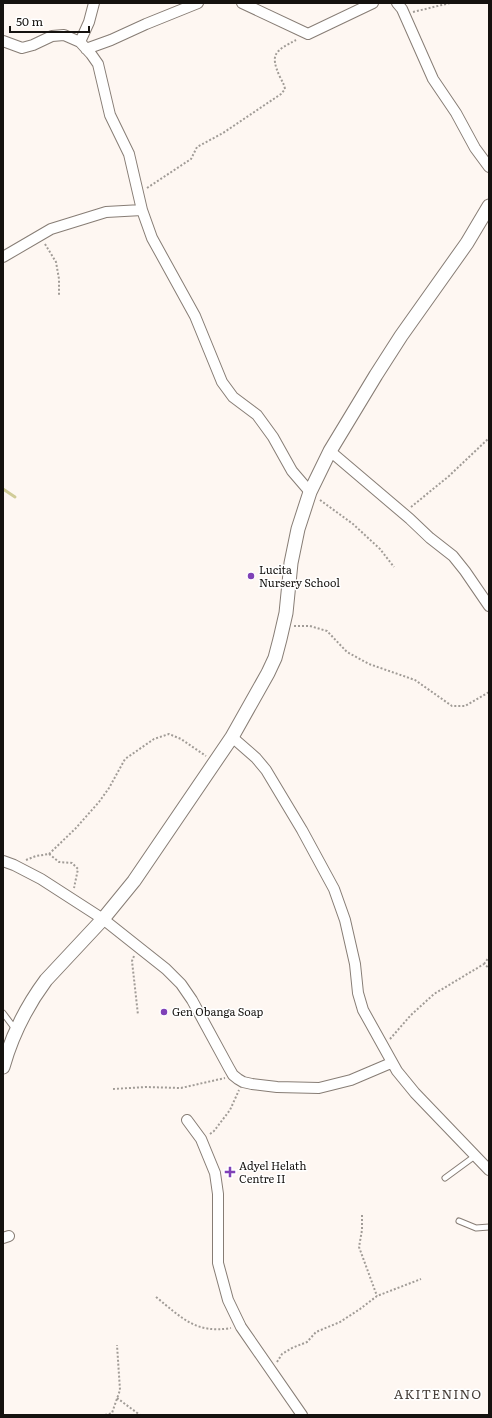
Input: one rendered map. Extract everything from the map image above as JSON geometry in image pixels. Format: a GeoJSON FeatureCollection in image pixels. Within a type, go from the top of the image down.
{"type":"FeatureCollection","features":[{"type":"Feature","properties":{"kind":"street"},"geometry":{"type":"LineString","coordinates":[[83,46],[94,3]]}},
{"type":"Feature","properties":{"kind":"street"},"geometry":{"type":"LineString","coordinates":[[83,46],[111,40],[198,3]]}},
{"type":"Feature","properties":{"kind":"street"},"geometry":{"type":"LineString","coordinates":[[242,3],[308,34],[373,3]]}},
{"type":"Feature","properties":{"kind":"street"},"geometry":{"type":"LineString","coordinates":[[397,3],[404,14],[432,79],[456,113],[475,148],[489,167]]}},
{"type":"Feature","properties":{"kind":"street"},"geometry":{"type":"LineString","coordinates":[[3,42],[22,48],[33,45],[52,36],[64,35],[83,46],[98,64],[110,115],[129,154],[142,210],[152,238],[195,316],[222,382],[233,398],[257,415],[273,437],[292,471],[310,492]]}},
{"type":"Feature","properties":{"kind":"street"},"geometry":{"type":"LineString","coordinates":[[3,1067],[16,1030],[30,1003],[46,980],[103,919],[134,881],[232,737],[275,658],[286,613],[291,563],[298,529],[310,492],[330,452],[401,336],[467,243],[489,206]]}},
{"type":"Feature","properties":{"kind":"street"},"geometry":{"type":"LineString","coordinates":[[3,257],[51,228],[106,212],[142,210]]}},
{"type":"Feature","properties":{"kind":"street"},"geometry":{"type":"LineString","coordinates":[[330,452],[403,513],[425,534],[453,556],[489,606]]}},
{"type":"Feature","properties":{"kind":"street"},"geometry":{"type":"LineString","coordinates":[[232,737],[266,770],[302,830],[334,889],[345,920],[355,964],[362,1010],[391,1063],[415,1093],[489,1170]]}},
{"type":"Feature","properties":{"kind":"street"},"geometry":{"type":"LineString","coordinates":[[3,861],[41,879],[103,919],[166,969],[181,984],[192,1000],[233,1075],[243,1082],[277,1087],[319,1088],[352,1080],[391,1063]]}},
{"type":"Feature","properties":{"kind":"street"},"geometry":{"type":"LineString","coordinates":[[187,1120],[201,1139],[215,1173],[218,1194],[218,1263],[228,1300],[240,1327],[272,1370],[302,1415]]}},
{"type":"Feature","properties":{"kind":"lane"},"geometry":{"type":"LineString","coordinates":[[3,1013],[16,1030]]}},
{"type":"Feature","properties":{"kind":"lane"},"geometry":{"type":"LineString","coordinates":[[445,1178],[475,1156]]}},
{"type":"Feature","properties":{"kind":"lane"},"geometry":{"type":"LineString","coordinates":[[459,1221],[476,1228],[489,1228]]}},
{"type":"Feature","properties":{"kind":"path"},"geometry":{"type":"LineString","coordinates":[[404,14],[450,3]]}},
{"type":"Feature","properties":{"kind":"path"},"geometry":{"type":"LineString","coordinates":[[138,194],[191,159],[197,147],[228,130],[281,94],[285,89],[274,62],[275,56],[283,47],[308,34]]}},
{"type":"Feature","properties":{"kind":"path"},"geometry":{"type":"LineString","coordinates":[[40,234],[56,262],[60,278],[59,296]]}},
{"type":"Feature","properties":{"kind":"path"},"geometry":{"type":"LineString","coordinates":[[403,513],[449,476],[489,438]]}},
{"type":"Feature","properties":{"kind":"path"},"geometry":{"type":"LineString","coordinates":[[310,492],[353,524],[380,549],[394,567]]}},
{"type":"Feature","properties":{"kind":"path"},"geometry":{"type":"LineString","coordinates":[[283,626],[310,626],[327,631],[347,652],[369,664],[415,680],[452,706],[465,706],[489,692]]}},
{"type":"Feature","properties":{"kind":"path"},"geometry":{"type":"LineString","coordinates":[[14,865],[36,856],[49,854],[75,829],[99,802],[125,759],[154,739],[169,734],[181,739],[215,762]]}},
{"type":"Feature","properties":{"kind":"path"},"geometry":{"type":"LineString","coordinates":[[49,854],[60,862],[72,863],[78,869],[71,899]]}},
{"type":"Feature","properties":{"kind":"path"},"geometry":{"type":"LineString","coordinates":[[138,947],[132,961],[138,1015]]}},
{"type":"Feature","properties":{"kind":"path"},"geometry":{"type":"LineString","coordinates":[[383,1048],[397,1030],[434,994],[484,964],[489,958]]}},
{"type":"Feature","properties":{"kind":"path"},"geometry":{"type":"LineString","coordinates":[[484,964],[489,968]]}},
{"type":"Feature","properties":{"kind":"path"},"geometry":{"type":"LineString","coordinates":[[113,1088],[181,1088],[219,1080],[233,1075]]}},
{"type":"Feature","properties":{"kind":"path"},"geometry":{"type":"LineString","coordinates":[[201,1139],[214,1131],[230,1110],[243,1082]]}},
{"type":"Feature","properties":{"kind":"path"},"geometry":{"type":"LineString","coordinates":[[362,1215],[362,1230],[359,1246],[376,1296]]}},
{"type":"Feature","properties":{"kind":"path"},"geometry":{"type":"LineString","coordinates":[[272,1370],[282,1354],[307,1342],[316,1332],[340,1322],[376,1296],[421,1279]]}},
{"type":"Feature","properties":{"kind":"path"},"geometry":{"type":"LineString","coordinates":[[156,1297],[182,1318],[199,1327],[213,1330],[240,1327]]}},
{"type":"Feature","properties":{"kind":"path"},"geometry":{"type":"LineString","coordinates":[[105,1415],[112,1413],[120,1390],[118,1345]]}},
{"type":"Feature","properties":{"kind":"path"},"geometry":{"type":"LineString","coordinates":[[117,1398],[140,1415]]}},
{"type":"Feature","properties":{"kind":"waterway"},"geometry":{"type":"LineString","coordinates":[[3,489],[15,497]]}},
{"type":"Feature","properties":{"kind":"place","name":"Lucita Nursery School"},"geometry":{"type":"Point","coordinates":[251,576]}},
{"type":"Feature","properties":{"kind":"place","name":"Gen Obanga Soap"},"geometry":{"type":"Point","coordinates":[164,1012]}},
{"type":"Feature","properties":{"kind":"place","name":"Adyel Helath Centre II"},"geometry":{"type":"Point","coordinates":[230,1172]}},
{"type":"Feature","properties":{"kind":"district","name":"AKITENINO"},"geometry":{"type":"Point","coordinates":[438,1394]}}]}
